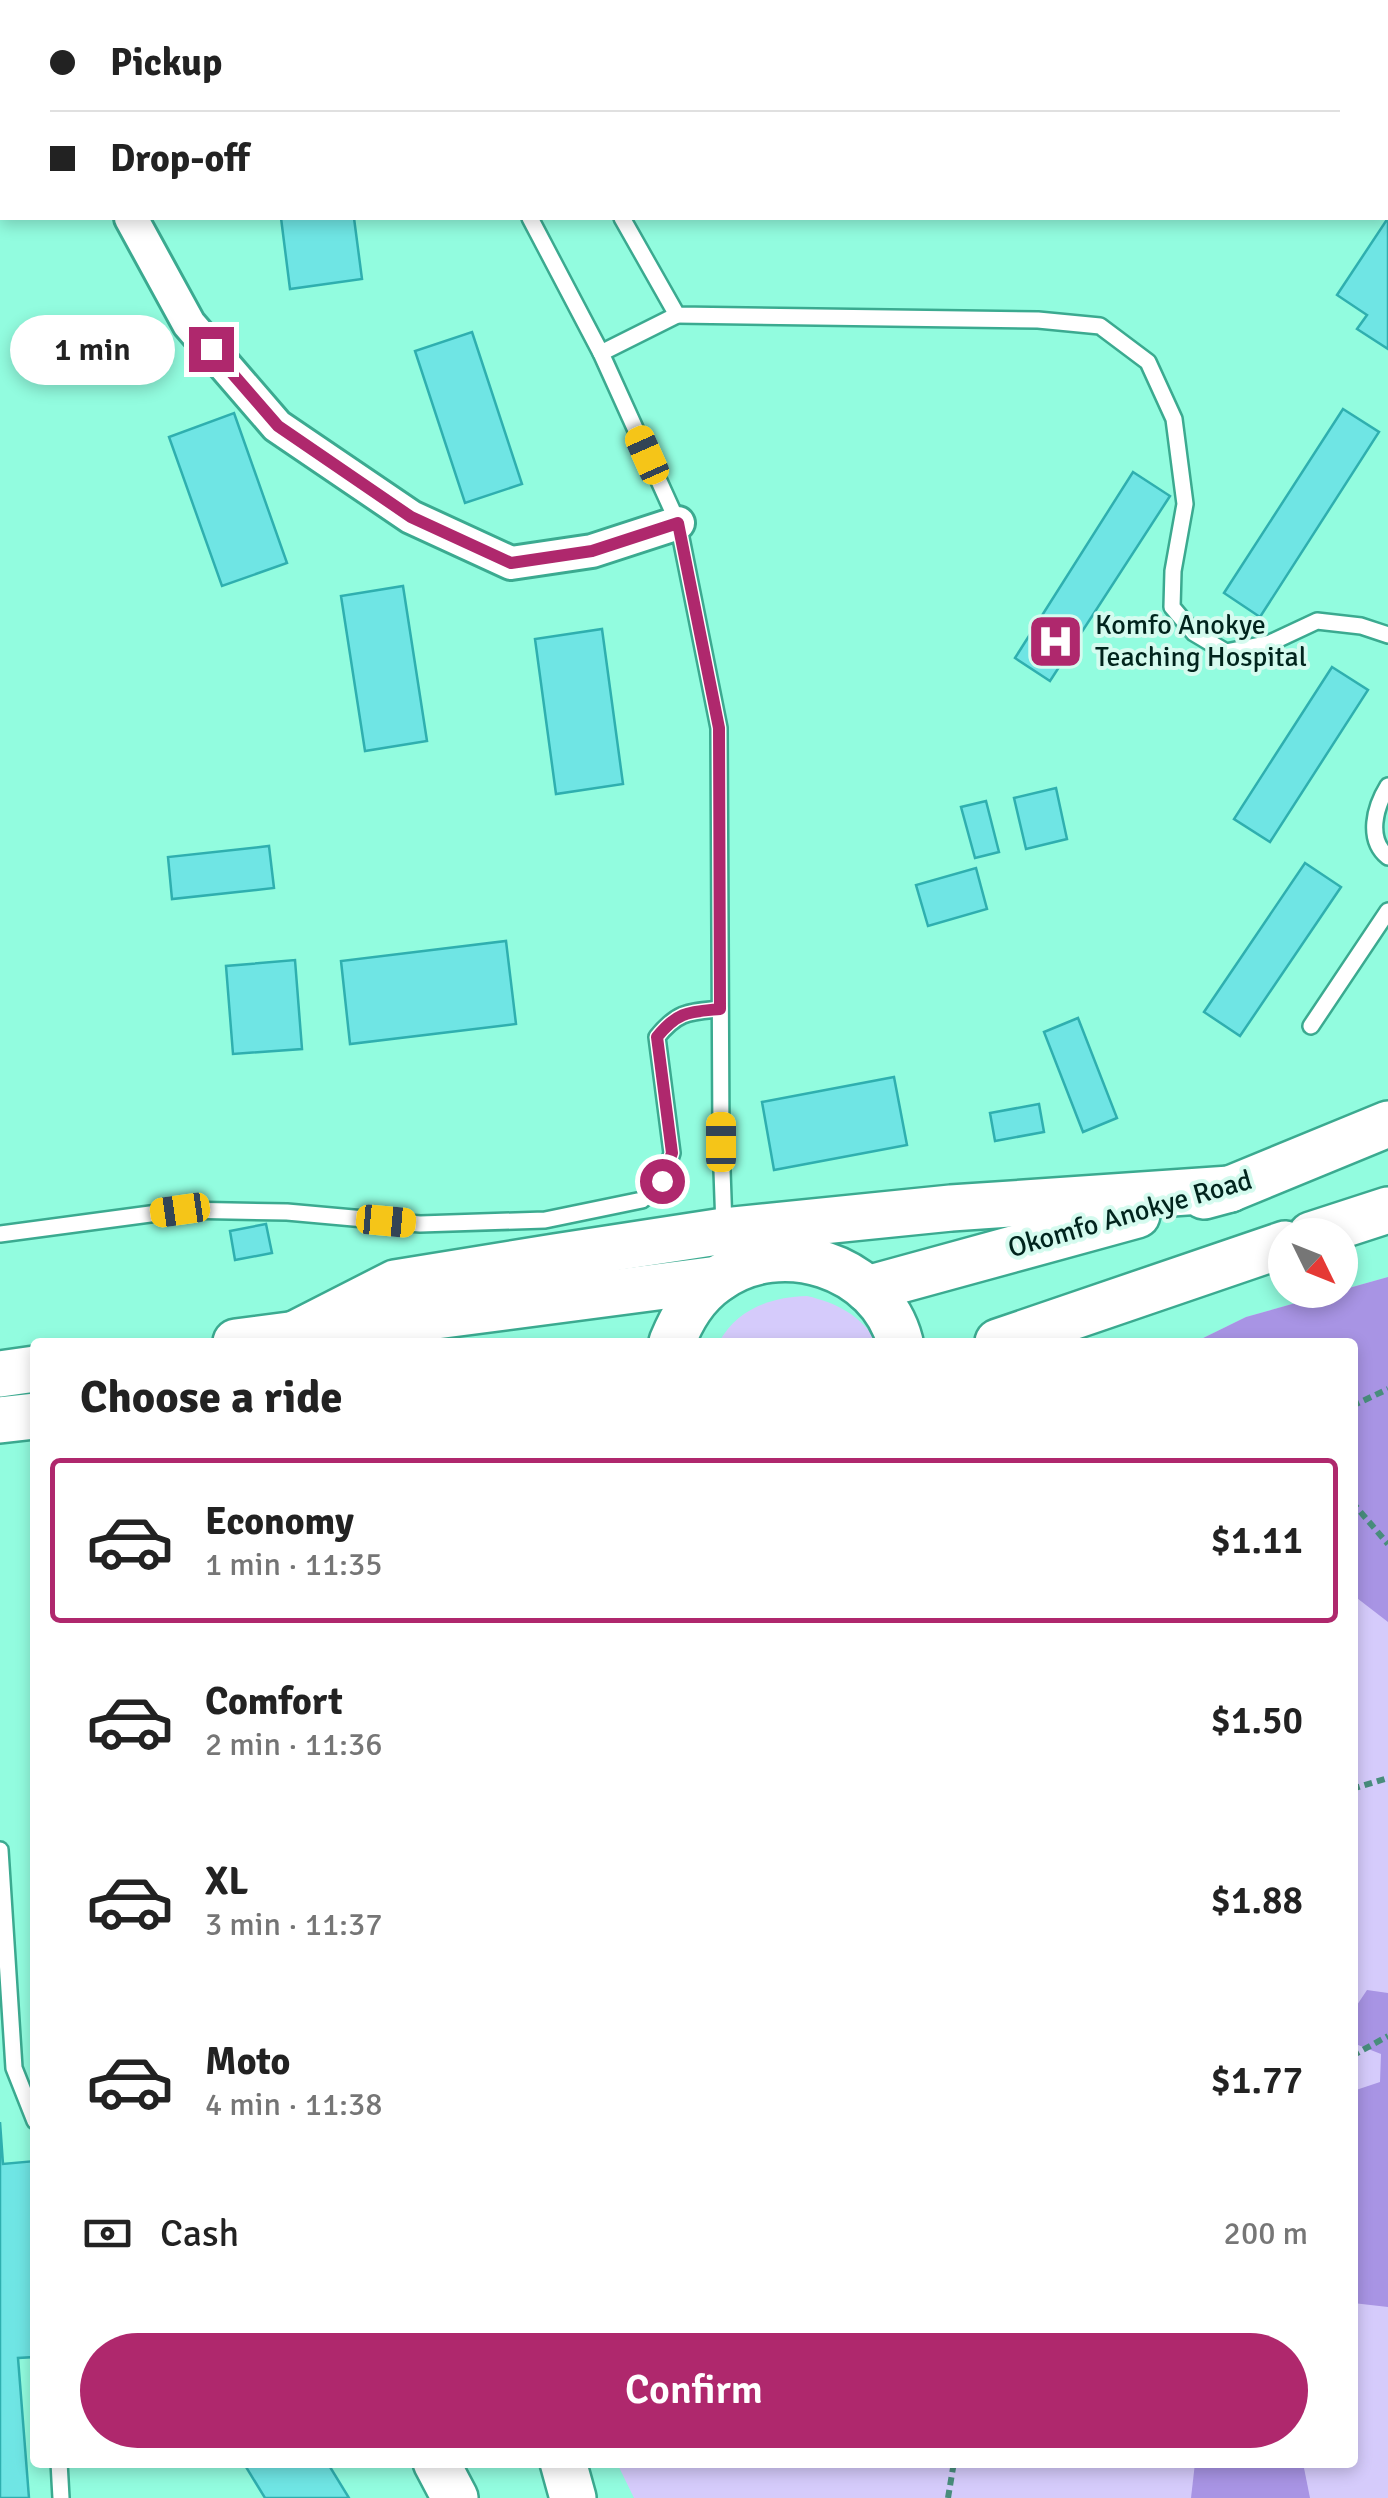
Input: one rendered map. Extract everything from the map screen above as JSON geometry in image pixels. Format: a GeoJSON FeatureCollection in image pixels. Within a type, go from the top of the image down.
{"type":"FeatureCollection","features":[{"type":"Feature","properties":{"kind":"main road","name":"Okomfo Anokye Road"},"geometry":{"type":"LineString","coordinates":[[867,1289],[1230,1189],[1388,1124]]}},
{"type":"Feature","properties":{"kind":"main road"},"geometry":{"type":"LineString","coordinates":[[293,1335],[395,1283],[724,1231],[951,1208],[1230,1189]]}},
{"type":"Feature","properties":{"kind":"main road"},"geometry":{"type":"LineString","coordinates":[[1358,1220],[1388,1210]]}},
{"type":"Feature","properties":{"kind":"main road"},"geometry":{"type":"LineString","coordinates":[[1010,1338],[1268,1250]]}},
{"type":"Feature","properties":{"kind":"main road"},"geometry":{"type":"LineString","coordinates":[[269,1338],[718,1278],[760,1260],[794,1258],[834,1268],[867,1289],[885,1310],[898,1338]]}},
{"type":"Feature","properties":{"kind":"main road"},"geometry":{"type":"LineString","coordinates":[[674,1338],[698,1296],[718,1278]]}},
{"type":"Feature","properties":{"kind":"main road"},"geometry":{"type":"LineString","coordinates":[[0,1374],[30,1370]]}},
{"type":"Feature","properties":{"kind":"main road"},"geometry":{"type":"LineString","coordinates":[[0,1420],[30,1417]]}},
{"type":"Feature","properties":{"kind":"main road"},"geometry":{"type":"LineString","coordinates":[[439,2468],[454,2498]]}},
{"type":"Feature","properties":{"kind":"main road"},"geometry":{"type":"LineString","coordinates":[[565,2468],[573,2498]]}},
{"type":"Feature","properties":{"kind":"street"},"geometry":{"type":"LineString","coordinates":[[132,220],[188,324],[278,426],[411,517],[511,563],[592,551],[678,523]]}},
{"type":"Feature","properties":{"kind":"lane"},"geometry":{"type":"LineString","coordinates":[[531,220],[601,353],[678,523],[719,728],[724,1231]]}},
{"type":"Feature","properties":{"kind":"lane"},"geometry":{"type":"LineString","coordinates":[[623,220],[677,315]]}},
{"type":"Feature","properties":{"kind":"lane"},"geometry":{"type":"LineString","coordinates":[[601,353],[677,315],[1038,320],[1100,326],[1148,362],[1174,420],[1185,504],[1173,571],[1172,607],[1194,633],[1226,652],[1270,643],[1317,621],[1362,626],[1388,636]]}},
{"type":"Feature","properties":{"kind":"lane"},"geometry":{"type":"LineString","coordinates":[[1388,786],[1380,798],[1373,826],[1382,852],[1388,857]]}},
{"type":"Feature","properties":{"kind":"lane"},"geometry":{"type":"LineString","coordinates":[[1311,1026],[1388,912]]}},
{"type":"Feature","properties":{"kind":"lane"},"geometry":{"type":"LineString","coordinates":[[0,1234],[180,1210],[288,1212],[420,1224],[545,1220],[642,1200],[662,1181],[672,1153],[657,1037],[669,1022],[685,1012],[720,1009]]}},
{"type":"Feature","properties":{"kind":"lane"},"geometry":{"type":"LineString","coordinates":[[0,1850],[14,2068],[30,2108]]}},
{"type":"Feature","properties":{"kind":"lane"},"geometry":{"type":"LineString","coordinates":[[59,2468],[60,2498]]}},
{"type":"Feature","properties":{"kind":"path"},"geometry":{"type":"LineString","coordinates":[[1358,1403],[1388,1389]]}},
{"type":"Feature","properties":{"kind":"path"},"geometry":{"type":"LineString","coordinates":[[1358,1509],[1388,1544]]}},
{"type":"Feature","properties":{"kind":"path"},"geometry":{"type":"LineString","coordinates":[[1358,1787],[1388,1778]]}},
{"type":"Feature","properties":{"kind":"path"},"geometry":{"type":"LineString","coordinates":[[1358,2053],[1388,2036]]}},
{"type":"Feature","properties":{"kind":"path"},"geometry":{"type":"LineString","coordinates":[[948,2498],[953,2468]]}},
{"type":"Feature","properties":{"kind":"shaded area"},"geometry":{"type":"Polygon","coordinates":[[[1388,1277],[1388,2498],[634,2498],[619,2468],[1358,2468],[1358,1338],[1203,1338],[1246,1317],[1278,1308],[1358,1308],[1358,1285],[1388,1277]]]}},
{"type":"Feature","properties":{"kind":"shaded area"},"geometry":{"type":"Polygon","coordinates":[[[1388,1277],[1388,1622],[1358,1599],[1358,1338],[1203,1338],[1246,1317],[1278,1308],[1358,1308],[1358,1285],[1388,1277]]]}},
{"type":"Feature","properties":{"kind":"shaded area"},"geometry":{"type":"Polygon","coordinates":[[[807,1296],[828,1302],[863,1324],[874,1338],[722,1338],[745,1313],[781,1299],[807,1296]]]}},
{"type":"Feature","properties":{"kind":"shaded area"},"geometry":{"type":"Polygon","coordinates":[[[1367,1990],[1388,1993],[1388,2307],[1358,2304],[1358,2089],[1380,2082],[1381,2054],[1358,2045],[1358,2004],[1367,1990]]]}},
{"type":"Feature","properties":{"kind":"shaded area"},"geometry":{"type":"Polygon","coordinates":[[[1194,2468],[1304,2468],[1310,2498],[1191,2498],[1194,2468]]]}},
{"type":"Feature","properties":{"kind":"building"},"geometry":{"type":"Polygon","coordinates":[[[281,220],[354,220],[362,279],[290,289],[281,220]]]}},
{"type":"Feature","properties":{"kind":"building"},"geometry":{"type":"Polygon","coordinates":[[[1388,220],[1388,349],[1357,329],[1367,315],[1337,295],[1388,220]]]}},
{"type":"Feature","properties":{"kind":"building"},"geometry":{"type":"Polygon","coordinates":[[[472,332],[522,484],[465,503],[415,351],[472,332]]]}},
{"type":"Feature","properties":{"kind":"building"},"geometry":{"type":"Polygon","coordinates":[[[1343,409],[1379,432],[1260,617],[1224,593],[1343,409]]]}},
{"type":"Feature","properties":{"kind":"building"},"geometry":{"type":"Polygon","coordinates":[[[234,413],[287,563],[222,586],[169,437],[234,413]]]}},
{"type":"Feature","properties":{"kind":"building"},"geometry":{"type":"Polygon","coordinates":[[[1133,472],[1170,496],[1050,681],[1015,658],[1133,472]]]}},
{"type":"Feature","properties":{"kind":"building"},"geometry":{"type":"Polygon","coordinates":[[[403,586],[427,741],[365,751],[341,596],[403,586]]]}},
{"type":"Feature","properties":{"kind":"building"},"geometry":{"type":"Polygon","coordinates":[[[602,629],[623,784],[556,794],[535,639],[602,629]]]}},
{"type":"Feature","properties":{"kind":"building"},"geometry":{"type":"Polygon","coordinates":[[[1332,667],[1368,690],[1270,842],[1234,819],[1332,667]]]}},
{"type":"Feature","properties":{"kind":"building"},"geometry":{"type":"Polygon","coordinates":[[[1056,788],[1067,839],[1026,849],[1014,798],[1056,788]]]}},
{"type":"Feature","properties":{"kind":"building"},"geometry":{"type":"Polygon","coordinates":[[[986,801],[999,852],[975,858],[961,807],[986,801]]]}},
{"type":"Feature","properties":{"kind":"building"},"geometry":{"type":"Polygon","coordinates":[[[269,846],[274,888],[172,899],[168,857],[269,846]]]}},
{"type":"Feature","properties":{"kind":"building"},"geometry":{"type":"Polygon","coordinates":[[[1305,863],[1341,887],[1240,1036],[1204,1012],[1305,863]]]}},
{"type":"Feature","properties":{"kind":"building"},"geometry":{"type":"Polygon","coordinates":[[[976,868],[987,909],[928,926],[916,885],[976,868]]]}},
{"type":"Feature","properties":{"kind":"building"},"geometry":{"type":"Polygon","coordinates":[[[506,941],[516,1024],[350,1044],[341,961],[506,941]]]}},
{"type":"Feature","properties":{"kind":"building"},"geometry":{"type":"Polygon","coordinates":[[[295,960],[302,1049],[233,1054],[226,966],[295,960]]]}},
{"type":"Feature","properties":{"kind":"building"},"geometry":{"type":"Polygon","coordinates":[[[1078,1018],[1117,1118],[1083,1132],[1044,1032],[1078,1018]]]}},
{"type":"Feature","properties":{"kind":"building"},"geometry":{"type":"Polygon","coordinates":[[[894,1077],[907,1145],[774,1170],[762,1102],[894,1077]]]}},
{"type":"Feature","properties":{"kind":"building"},"geometry":{"type":"Polygon","coordinates":[[[1039,1104],[1044,1132],[995,1141],[990,1113],[1039,1104]]]}},
{"type":"Feature","properties":{"kind":"building"},"geometry":{"type":"Polygon","coordinates":[[[266,1224],[272,1253],[235,1260],[230,1231],[266,1224]]]}},
{"type":"Feature","properties":{"kind":"building"},"geometry":{"type":"Polygon","coordinates":[[[0,2122],[3,2164],[30,2161],[30,2357],[18,2358],[29,2498],[0,2498],[0,2122]]]}},
{"type":"Feature","properties":{"kind":"building"},"geometry":{"type":"Polygon","coordinates":[[[247,2468],[331,2468],[349,2498],[265,2498],[247,2468]]]}},
{"type":"Feature","properties":{"kind":"place","name":"Komfo Anokye Teaching Hospital"},"geometry":{"type":"Point","coordinates":[1056,641]}},
{"type":"Feature","properties":{"kind":"route"},"geometry":{"type":"LineString","coordinates":[[211,349],[278,426],[411,517],[511,563],[592,551],[678,523],[719,728],[720,1009],[685,1012],[669,1022],[657,1037],[672,1153],[662,1181]]}}]}
